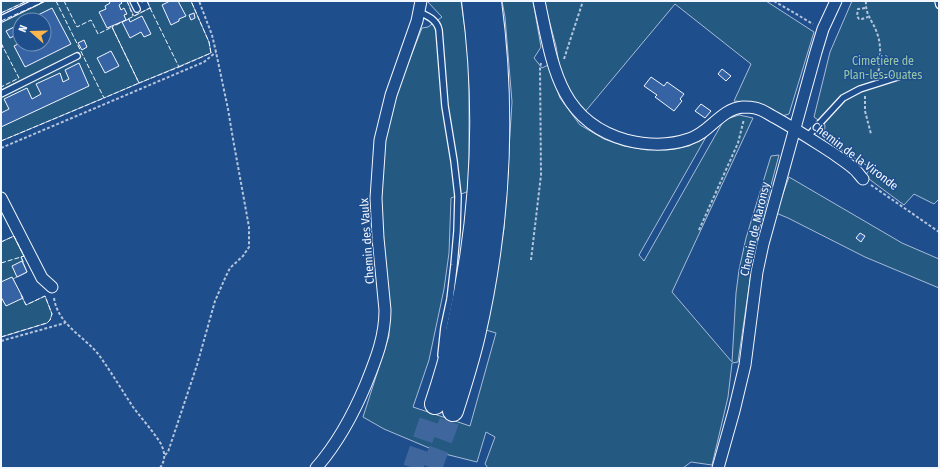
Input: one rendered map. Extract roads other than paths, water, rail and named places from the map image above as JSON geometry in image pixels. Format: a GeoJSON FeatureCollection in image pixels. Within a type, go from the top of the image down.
{"type":"FeatureCollection","features":[{"type":"Feature","properties":{"kind":"highway"},"geometry":{"type":"LineString","coordinates":[[444,408],[468,268],[476,206],[480,155],[480,110],[472,1]]}},
{"type":"Feature","properties":{"kind":"highway"},"geometry":{"type":"LineString","coordinates":[[444,408],[466,367],[481,305],[492,242],[496,208],[500,133],[495,28],[491,1]]}},
{"type":"Feature","properties":{"kind":"street","name":"Chemin de la Vironde"},"geometry":{"type":"LineString","coordinates":[[539,1],[551,55],[557,75],[566,95],[579,113],[602,131],[631,141],[649,144],[664,144],[691,139],[700,134],[725,113],[741,107],[756,108],[808,136],[853,168],[863,179]]}},
{"type":"Feature","properties":{"kind":"street","name":"Chemin de Maronsy"},"geometry":{"type":"LineString","coordinates":[[718,468],[745,365],[757,272],[763,244],[794,128],[823,29],[836,1]]}},
{"type":"Feature","properties":{"kind":"street","name":"Chemin des Vaulx"},"geometry":{"type":"LineString","coordinates":[[316,468],[337,441],[347,424],[359,401],[381,344],[385,310],[378,238],[376,198],[380,140],[392,95],[414,30],[420,6]]}},
{"type":"Feature","properties":{"kind":"street"},"geometry":{"type":"LineString","coordinates":[[1,198],[42,278],[52,287]]}},
{"type":"Feature","properties":{"kind":"lane"},"geometry":{"type":"LineString","coordinates":[[1,19],[38,1]]}},
{"type":"Feature","properties":{"kind":"lane"},"geometry":{"type":"LineString","coordinates":[[133,1],[137,10]]}},
{"type":"Feature","properties":{"kind":"lane"},"geometry":{"type":"LineString","coordinates":[[938,1],[939,5]]}},
{"type":"Feature","properties":{"kind":"lane"},"geometry":{"type":"LineString","coordinates":[[420,6],[438,26],[439,30],[445,106],[458,196],[454,265],[440,358]]}},
{"type":"Feature","properties":{"kind":"lane"},"geometry":{"type":"LineString","coordinates":[[1,94],[77,56]]}},
{"type":"Feature","properties":{"kind":"lane"},"geometry":{"type":"LineString","coordinates":[[808,136],[843,98],[866,87],[904,75]]}},
{"type":"Feature","properties":{"kind":"lane"},"geometry":{"type":"LineString","coordinates":[[439,373],[444,408]]}},
{"type":"Feature","properties":{"kind":"tunnel"},"geometry":{"type":"LineString","coordinates":[[413,468],[435,404]]}},
{"type":"Feature","properties":{"kind":"tunnel"},"geometry":{"type":"LineString","coordinates":[[432,468],[453,411]]}},
{"type":"Feature","properties":{"kind":"park label","name":"Cimetière de Plan-les-Ouates"},"geometry":{"type":"Point","coordinates":[883,68]}}]}
